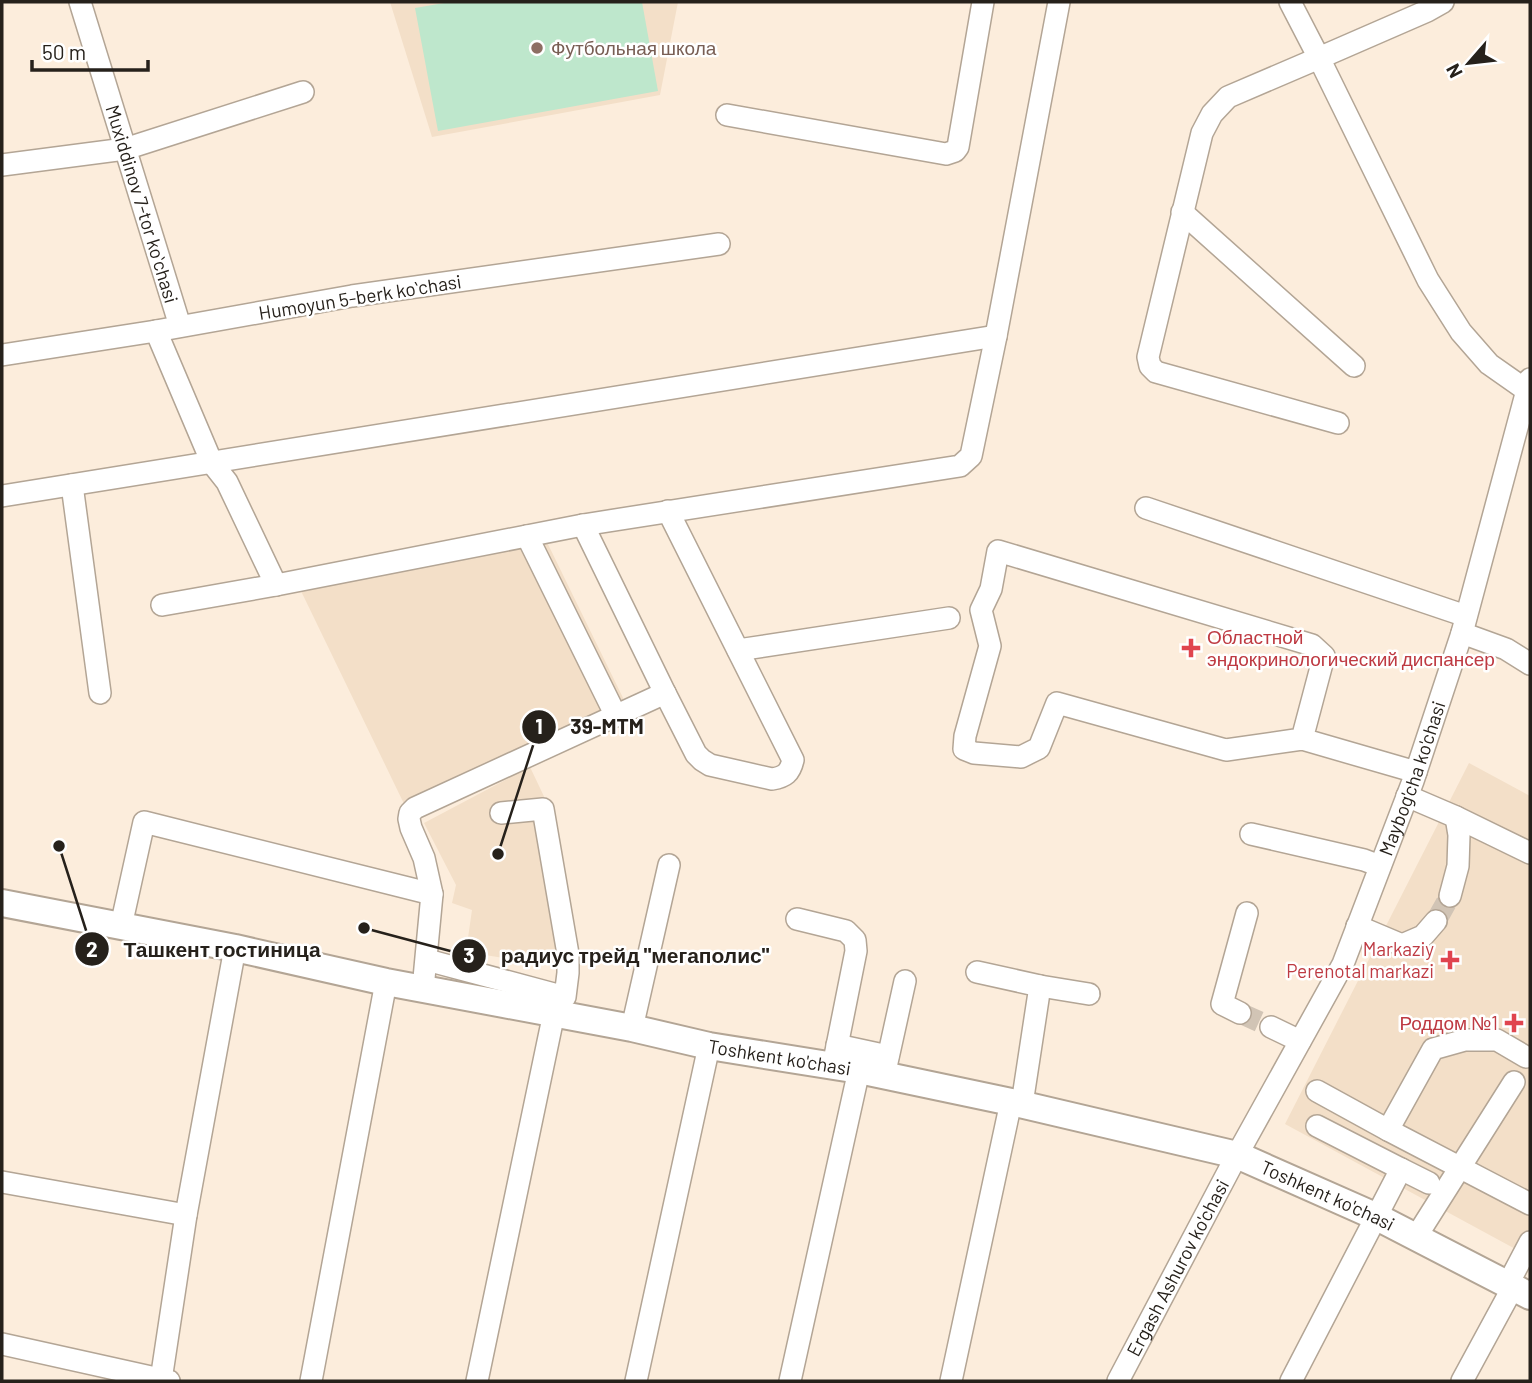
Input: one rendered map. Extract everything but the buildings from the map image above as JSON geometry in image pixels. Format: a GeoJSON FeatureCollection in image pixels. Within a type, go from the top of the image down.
{"type":"FeatureCollection","features":[{"type":"Feature","properties":{"kind":"main road","name":"Toshkent ko'chasi"},"geometry":{"type":"LineString","coordinates":[[2,903],[235,948],[386,982],[632,1028],[709,1046],[860,1063],[1016,1103],[1237,1154],[1377,1217],[1517,1289]]}},
{"type":"Feature","properties":{"kind":"street","name":"Muxiddinov 7-tor koʻchasi"},"geometry":{"type":"LineString","coordinates":[[80,2],[180,326]]}},
{"type":"Feature","properties":{"kind":"street"},"geometry":{"type":"LineString","coordinates":[[727,115],[946,153],[955,152],[983,2]]}},
{"type":"Feature","properties":{"kind":"street"},"geometry":{"type":"LineString","coordinates":[[162,605],[668,510],[960,466],[971,456],[1059,2]]}},
{"type":"Feature","properties":{"kind":"street"},"geometry":{"type":"LineString","coordinates":[[1290,2],[1428,280],[1461,332],[1489,364],[1528,385]]}},
{"type":"Feature","properties":{"kind":"street"},"geometry":{"type":"LineString","coordinates":[[1338,423],[1156,372],[1150,366],[1148,357],[1202,133],[1212,114],[1228,97],[1431,5]]}},
{"type":"Feature","properties":{"kind":"street"},"geometry":{"type":"LineString","coordinates":[[2,165],[125,149],[303,92]]}},
{"type":"Feature","properties":{"kind":"street"},"geometry":{"type":"LineString","coordinates":[[1182,212],[1354,366]]}},
{"type":"Feature","properties":{"kind":"street","name":"Humoyun 5-berk koʻchasi"},"geometry":{"type":"LineString","coordinates":[[2,355],[352,296],[719,244]]}},
{"type":"Feature","properties":{"kind":"street"},"geometry":{"type":"LineString","coordinates":[[156,331],[212,463],[227,482],[276,585]]}},
{"type":"Feature","properties":{"kind":"street"},"geometry":{"type":"LineString","coordinates":[[2,496],[996,336]]}},
{"type":"Feature","properties":{"kind":"street","name":"Maybog'cha ko'chasi"},"geometry":{"type":"LineString","coordinates":[[1237,1154],[1343,964],[1407,796],[1464,625],[1528,385]]}},
{"type":"Feature","properties":{"kind":"street"},"geometry":{"type":"LineString","coordinates":[[72,485],[100,693]]}},
{"type":"Feature","properties":{"kind":"street"},"geometry":{"type":"LineString","coordinates":[[1146,508],[1464,625],[1530,664]]}},
{"type":"Feature","properties":{"kind":"street"},"geometry":{"type":"LineString","coordinates":[[583,525],[696,754],[710,765],[772,779],[782,778],[791,769],[793,760],[668,510]]}},
{"type":"Feature","properties":{"kind":"street"},"geometry":{"type":"LineString","coordinates":[[527,536],[616,716]]}},
{"type":"Feature","properties":{"kind":"street"},"geometry":{"type":"LineString","coordinates":[[1302,738],[1324,656],[1312,645],[998,551],[991,589],[981,610],[990,646],[965,736],[964,749],[974,753],[1021,757],[1039,748],[1057,703],[1226,750],[1302,738],[1416,772]]}},
{"type":"Feature","properties":{"kind":"street"},"geometry":{"type":"LineString","coordinates":[[738,650],[949,618]]}},
{"type":"Feature","properties":{"kind":"street"},"geometry":{"type":"LineString","coordinates":[[423,989],[432,894],[424,858],[411,828],[410,813],[415,808],[666,692]]}},
{"type":"Feature","properties":{"kind":"street"},"geometry":{"type":"LineString","coordinates":[[1407,796],[1530,853]]}},
{"type":"Feature","properties":{"kind":"street"},"geometry":{"type":"LineString","coordinates":[[427,960],[565,997],[568,954],[543,809],[501,813]]}},
{"type":"Feature","properties":{"kind":"street"},"geometry":{"type":"LineString","coordinates":[[1450,896],[1458,866],[1457,817]]}},
{"type":"Feature","properties":{"kind":"street"},"geometry":{"type":"LineString","coordinates":[[121,926],[144,822],[432,894]]}},
{"type":"Feature","properties":{"kind":"street"},"geometry":{"type":"LineString","coordinates":[[1251,834],[1380,866]]}},
{"type":"Feature","properties":{"kind":"street"},"geometry":{"type":"LineString","coordinates":[[632,1028],[670,865]]}},
{"type":"Feature","properties":{"kind":"street"},"geometry":{"type":"LineString","coordinates":[[1240,1013],[1222,1004],[1247,913]]}},
{"type":"Feature","properties":{"kind":"street"},"geometry":{"type":"LineString","coordinates":[[790,1381],[860,1063],[855,940],[846,931],[797,919]]}},
{"type":"Feature","properties":{"kind":"street"},"geometry":{"type":"LineString","coordinates":[[1357,926],[1402,945],[1423,936],[1436,921]]}},
{"type":"Feature","properties":{"kind":"street"},"geometry":{"type":"LineString","coordinates":[[2,1344],[95,1373],[165,1380],[186,1215],[235,948]]}},
{"type":"Feature","properties":{"kind":"street"},"geometry":{"type":"LineString","coordinates":[[977,972],[1089,994]]}},
{"type":"Feature","properties":{"kind":"street"},"geometry":{"type":"LineString","coordinates":[[860,1063],[905,981]]}},
{"type":"Feature","properties":{"kind":"street"},"geometry":{"type":"LineString","coordinates":[[311,1381],[386,982]]}},
{"type":"Feature","properties":{"kind":"street"},"geometry":{"type":"LineString","coordinates":[[951,1381],[1016,1103],[1040,986]]}},
{"type":"Feature","properties":{"kind":"street"},"geometry":{"type":"LineString","coordinates":[[477,1381],[554,1013]]}},
{"type":"Feature","properties":{"kind":"street"},"geometry":{"type":"LineString","coordinates":[[1271,1027],[1300,1041]]}},
{"type":"Feature","properties":{"kind":"street"},"geometry":{"type":"LineString","coordinates":[[1388,1130],[1433,1049],[1465,1040],[1497,1040],[1526,1057]]}},
{"type":"Feature","properties":{"kind":"street"},"geometry":{"type":"LineString","coordinates":[[636,1381],[709,1046]]}},
{"type":"Feature","properties":{"kind":"street"},"geometry":{"type":"LineString","coordinates":[[1416,1237],[1514,1082]]}},
{"type":"Feature","properties":{"kind":"street"},"geometry":{"type":"LineString","coordinates":[[1317,1091],[1530,1204]]}},
{"type":"Feature","properties":{"kind":"street"},"geometry":{"type":"LineString","coordinates":[[1317,1126],[1429,1183]]}},
{"type":"Feature","properties":{"kind":"street","name":"Ergash Ashurov ko'chasi"},"geometry":{"type":"LineString","coordinates":[[1118,1381],[1237,1154]]}},
{"type":"Feature","properties":{"kind":"street"},"geometry":{"type":"LineString","coordinates":[[1291,1381],[1401,1169]]}},
{"type":"Feature","properties":{"kind":"street"},"geometry":{"type":"LineString","coordinates":[[2,1182],[186,1215]]}},
{"type":"Feature","properties":{"kind":"street"},"geometry":{"type":"LineString","coordinates":[[1530,1224],[1525,1234],[1530,1236]]}},
{"type":"Feature","properties":{"kind":"street"},"geometry":{"type":"LineString","coordinates":[[1462,1381],[1517,1289],[1530,1242]]}},
{"type":"Feature","properties":{"kind":"shaded area","name":"Футбольная школа"},"geometry":{"type":"Polygon","coordinates":[[[390,2],[678,2],[660,95],[432,137],[390,2]]]}},
{"type":"Feature","properties":{"kind":"shaded area"},"geometry":{"type":"Polygon","coordinates":[[[543,534],[626,704],[407,810],[301,591],[543,534]]]}},
{"type":"Feature","properties":{"kind":"shaded area","name":"Markaziy Perenotal markazi"},"geometry":{"type":"Polygon","coordinates":[[[1469,763],[1530,796],[1530,1257],[1285,1124],[1469,763]]]}},
{"type":"Feature","properties":{"kind":"shaded area"},"geometry":{"type":"Polygon","coordinates":[[[530,767],[549,807],[579,970],[466,952],[472,910],[452,903],[456,885],[424,823],[530,767]]]}},
{"type":"Feature","properties":{"kind":"green space","name":"Футбольная школа"},"geometry":{"type":"Polygon","coordinates":[[[450,2],[642,2],[658,91],[438,131],[415,8],[450,2]]]}},
{"type":"Feature","properties":{"kind":"tunnel"},"geometry":{"type":"LineString","coordinates":[[1436,921],[1450,896]]}},
{"type":"Feature","properties":{"kind":"tunnel"},"geometry":{"type":"LineString","coordinates":[[1240,1013],[1271,1027]]}},
{"type":"Feature","properties":{"kind":"place","name":"Футбольная школа"},"geometry":{"type":"Point","coordinates":[537,48]}},
{"type":"Feature","properties":{"kind":"place","name":"Областной эндокринологический диспансер"},"geometry":{"type":"Point","coordinates":[1191,648]}},
{"type":"Feature","properties":{"kind":"place","name":"Ташкент гостиница"},"geometry":{"type":"Point","coordinates":[59,846]}},
{"type":"Feature","properties":{"kind":"place","name":"39-MTM"},"geometry":{"type":"Point","coordinates":[498,854]}},
{"type":"Feature","properties":{"kind":"place","name":"радиус трейд \"мегаполис\""},"geometry":{"type":"Point","coordinates":[364,928]}},
{"type":"Feature","properties":{"kind":"place","name":"Markaziy Perenotal markazi"},"geometry":{"type":"Point","coordinates":[1450,960]}},
{"type":"Feature","properties":{"kind":"place","name":"Роддом №1"},"geometry":{"type":"Point","coordinates":[1514,1023]}}]}
